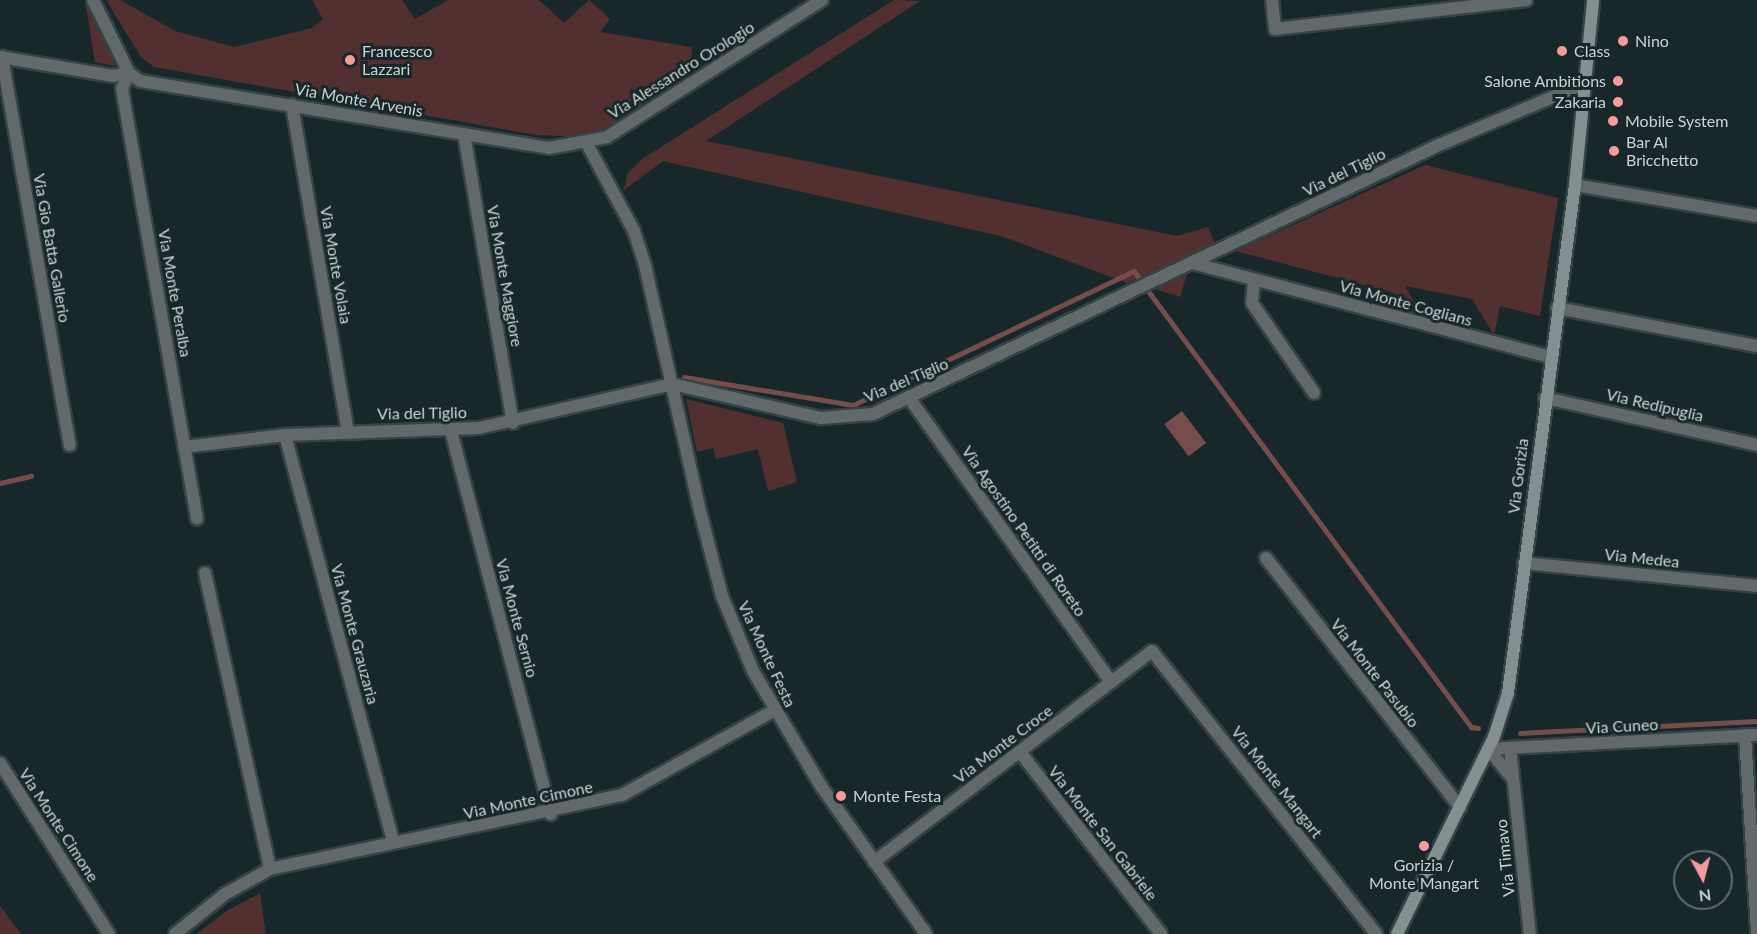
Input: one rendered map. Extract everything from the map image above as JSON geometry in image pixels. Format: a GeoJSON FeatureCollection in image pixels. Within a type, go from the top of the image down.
{"type":"FeatureCollection","features":[{"type":"Feature","properties":{"kind":"street"},"geometry":{"type":"LineString","coordinates":[[1,57],[113,76],[129,73],[93,0]]}},
{"type":"Feature","properties":{"kind":"street","name":"Via Alessandro Orologio"},"geometry":{"type":"LineString","coordinates":[[587,144],[822,0]]}},
{"type":"Feature","properties":{"kind":"street"},"geometry":{"type":"LineString","coordinates":[[1272,0],[1275,29],[1526,0]]}},
{"type":"Feature","properties":{"kind":"street","name":"Via Gorizia"},"geometry":{"type":"LineString","coordinates":[[1397,934],[1488,749],[1508,693],[1550,357],[1575,185],[1593,0]]}},
{"type":"Feature","properties":{"kind":"street","name":"Via Gio Batta Gallerio"},"geometry":{"type":"LineString","coordinates":[[1,57],[70,445]]}},
{"type":"Feature","properties":{"kind":"street","name":"Via Monte Arvenis"},"geometry":{"type":"LineString","coordinates":[[129,73],[140,81],[549,148],[587,144]]}},
{"type":"Feature","properties":{"kind":"street","name":"Via Monte Peralba"},"geometry":{"type":"LineString","coordinates":[[129,73],[122,89],[196,519]]}},
{"type":"Feature","properties":{"kind":"street","name":"Via del Tiglio"},"geometry":{"type":"LineString","coordinates":[[184,447],[285,435],[348,431],[451,431],[513,423],[672,384],[838,420],[873,414],[910,399],[1439,145],[1586,83]]}},
{"type":"Feature","properties":{"kind":"street","name":"Via Monte Volaia"},"geometry":{"type":"LineString","coordinates":[[292,105],[348,431]]}},
{"type":"Feature","properties":{"kind":"street","name":"Via Monte Maggiore"},"geometry":{"type":"LineString","coordinates":[[464,134],[513,423]]}},
{"type":"Feature","properties":{"kind":"street","name":"Via Monte Festa"},"geometry":{"type":"LineString","coordinates":[[587,144],[634,231],[722,596],[773,711],[874,862],[926,934]]}},
{"type":"Feature","properties":{"kind":"street"},"geometry":{"type":"LineString","coordinates":[[1575,185],[1757,216]]}},
{"type":"Feature","properties":{"kind":"street","name":"Via Monte Coglians"},"geometry":{"type":"LineString","coordinates":[[1192,263],[1550,357]]}},
{"type":"Feature","properties":{"kind":"street"},"geometry":{"type":"LineString","coordinates":[[1254,279],[1252,303],[1314,393]]}},
{"type":"Feature","properties":{"kind":"street"},"geometry":{"type":"LineString","coordinates":[[1557,308],[1757,346]]}},
{"type":"Feature","properties":{"kind":"street","name":"Via Redipuglia"},"geometry":{"type":"LineString","coordinates":[[1545,398],[1757,445]]}},
{"type":"Feature","properties":{"kind":"street","name":"Via Agostino Petitti di Roreto"},"geometry":{"type":"LineString","coordinates":[[910,399],[1111,682]]}},
{"type":"Feature","properties":{"kind":"street","name":"Via Monte Sernio"},"geometry":{"type":"LineString","coordinates":[[451,431],[551,814]]}},
{"type":"Feature","properties":{"kind":"street","name":"Via Monte Grauzaria"},"geometry":{"type":"LineString","coordinates":[[285,435],[393,842]]}},
{"type":"Feature","properties":{"kind":"street","name":"Via Monte Pasubio"},"geometry":{"type":"LineString","coordinates":[[1266,558],[1460,807]]}},
{"type":"Feature","properties":{"kind":"street","name":"Via Medea"},"geometry":{"type":"LineString","coordinates":[[1524,563],[1757,586]]}},
{"type":"Feature","properties":{"kind":"street"},"geometry":{"type":"LineString","coordinates":[[205,573],[270,869]]}},
{"type":"Feature","properties":{"kind":"street","name":"Via Monte Croce"},"geometry":{"type":"LineString","coordinates":[[874,862],[1152,651]]}},
{"type":"Feature","properties":{"kind":"street","name":"Via Monte Mangart"},"geometry":{"type":"LineString","coordinates":[[1152,651],[1376,934]]}},
{"type":"Feature","properties":{"kind":"street","name":"Via Monte Cimone"},"geometry":{"type":"LineString","coordinates":[[175,934],[225,894],[270,869],[393,842],[551,814],[622,795],[773,711]]}},
{"type":"Feature","properties":{"kind":"street"},"geometry":{"type":"LineString","coordinates":[[1751,735],[1757,934]]}},
{"type":"Feature","properties":{"kind":"street","name":"Via Cuneo"},"geometry":{"type":"LineString","coordinates":[[1488,749],[1751,735]]}},
{"type":"Feature","properties":{"kind":"street","name":"Via Timavo"},"geometry":{"type":"LineString","coordinates":[[1510,748],[1530,934]]}},
{"type":"Feature","properties":{"kind":"street"},"geometry":{"type":"LineString","coordinates":[[1488,749],[1513,779]]}},
{"type":"Feature","properties":{"kind":"street","name":"Via Monte San Gabriele"},"geometry":{"type":"LineString","coordinates":[[1020,752],[1161,934]]}},
{"type":"Feature","properties":{"kind":"street","name":"Via Monte Cimone"},"geometry":{"type":"LineString","coordinates":[[0,763],[109,934]]}},
{"type":"Feature","properties":{"kind":"shaded area"},"geometry":{"type":"Polygon","coordinates":[[[106,0],[120,0],[175,31],[234,47],[312,28],[323,19],[312,0],[402,0],[415,19],[448,0],[539,0],[564,23],[589,0],[610,19],[600,32],[692,47],[690,73],[613,126],[587,137],[536,135],[154,67],[141,57],[106,0]]]}},
{"type":"Feature","properties":{"kind":"shaded area"},"geometry":{"type":"Polygon","coordinates":[[[894,0],[920,1],[706,141],[1177,236],[1208,227],[1215,244],[1127,283],[1001,236],[663,161],[624,190],[627,174],[642,159],[894,0]]]}},
{"type":"Feature","properties":{"kind":"shaded area"},"geometry":{"type":"Polygon","coordinates":[[[86,6],[103,29],[115,66],[95,62],[86,6]]]}},
{"type":"Feature","properties":{"kind":"shaded area"},"geometry":{"type":"Polygon","coordinates":[[[1425,165],[1558,198],[1540,316],[1500,306],[1494,335],[1472,299],[1405,286],[1421,314],[1403,309],[1394,293],[1236,251],[1425,165]]]}},
{"type":"Feature","properties":{"kind":"shaded area"},"geometry":{"type":"Polygon","coordinates":[[[1187,274],[1180,297],[1155,289],[1187,274]]]}},
{"type":"Feature","properties":{"kind":"shaded area"},"geometry":{"type":"Polygon","coordinates":[[[686,399],[783,423],[797,482],[768,491],[758,449],[716,459],[713,448],[697,452],[686,399]]]}},
{"type":"Feature","properties":{"kind":"shaded area"},"geometry":{"type":"Polygon","coordinates":[[[1182,411],[1206,443],[1189,456],[1164,424],[1182,411]]]}},
{"type":"Feature","properties":{"kind":"shaded area"},"geometry":{"type":"Polygon","coordinates":[[[260,893],[266,934],[196,934],[228,910],[260,893]]]}},
{"type":"Feature","properties":{"kind":"shaded area"},"geometry":{"type":"Polygon","coordinates":[[[0,906],[21,934],[0,934],[0,906]]]}},
{"type":"Feature","properties":{"kind":"waterway"},"geometry":{"type":"LineString","coordinates":[[684,377],[853,405],[1134,271],[1139,278]]}},
{"type":"Feature","properties":{"kind":"waterway"},"geometry":{"type":"LineString","coordinates":[[1148,291],[1471,727],[1478,728]]}},
{"type":"Feature","properties":{"kind":"waterway"},"geometry":{"type":"LineString","coordinates":[[0,483],[31,476]]}},
{"type":"Feature","properties":{"kind":"waterway"},"geometry":{"type":"LineString","coordinates":[[1520,733],[1757,721]]}},
{"type":"Feature","properties":{"kind":"place","name":"Nino"},"geometry":{"type":"Point","coordinates":[1623,41]}},
{"type":"Feature","properties":{"kind":"place","name":"Class"},"geometry":{"type":"Point","coordinates":[1562,51]}},
{"type":"Feature","properties":{"kind":"place","name":"Francesco Lazzari"},"geometry":{"type":"Point","coordinates":[350,60]}},
{"type":"Feature","properties":{"kind":"place","name":"Salone Ambitions"},"geometry":{"type":"Point","coordinates":[1618,81]}},
{"type":"Feature","properties":{"kind":"place","name":"Zakaria"},"geometry":{"type":"Point","coordinates":[1618,102]}},
{"type":"Feature","properties":{"kind":"place","name":"Mobile System"},"geometry":{"type":"Point","coordinates":[1613,121]}},
{"type":"Feature","properties":{"kind":"place","name":"Bar Al Bricchetto"},"geometry":{"type":"Point","coordinates":[1614,151]}},
{"type":"Feature","properties":{"kind":"place","name":"Monte Festa"},"geometry":{"type":"Point","coordinates":[841,796]}},
{"type":"Feature","properties":{"kind":"place","name":"Gorizia / Monte Mangart"},"geometry":{"type":"Point","coordinates":[1424,846]}}]}
